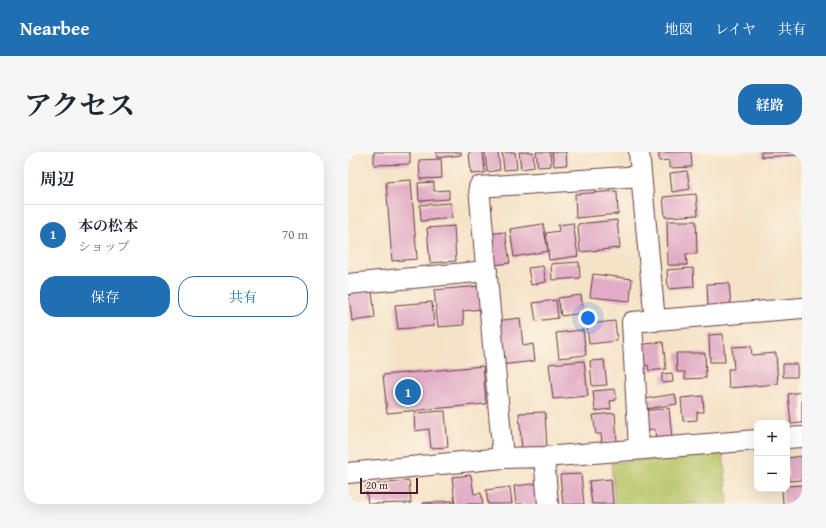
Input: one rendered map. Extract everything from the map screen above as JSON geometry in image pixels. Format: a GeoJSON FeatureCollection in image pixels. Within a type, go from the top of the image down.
{"type":"FeatureCollection","features":[{"type":"Feature","properties":{"kind":"street"},"geometry":{"type":"LineString","coordinates":[[639,152],[655,321]]}},
{"type":"Feature","properties":{"kind":"street"},"geometry":{"type":"LineString","coordinates":[[503,458],[479,187],[641,176]]}},
{"type":"Feature","properties":{"kind":"street"},"geometry":{"type":"LineString","coordinates":[[348,284],[487,271]]}},
{"type":"Feature","properties":{"kind":"street"},"geometry":{"type":"LineString","coordinates":[[640,449],[632,322],[802,308]]}},
{"type":"Feature","properties":{"kind":"street"},"geometry":{"type":"LineString","coordinates":[[790,438],[802,437]]}},
{"type":"Feature","properties":{"kind":"street"},"geometry":{"type":"LineString","coordinates":[[348,474],[503,458],[544,457],[754,440]]}},
{"type":"Feature","properties":{"kind":"street"},"geometry":{"type":"LineString","coordinates":[[544,457],[548,504]]}},
{"type":"Feature","properties":{"kind":"green space"},"geometry":{"type":"Polygon","coordinates":[[[723,453],[728,504],[615,504],[611,463],[723,453]]]}},
{"type":"Feature","properties":{"kind":"building"},"geometry":{"type":"Polygon","coordinates":[[[374,152],[410,152],[410,164],[374,165],[374,152]]]}},
{"type":"Feature","properties":{"kind":"building"},"geometry":{"type":"Polygon","coordinates":[[[436,152],[461,152],[461,155],[437,158],[436,152]]]}},
{"type":"Feature","properties":{"kind":"building"},"geometry":{"type":"Polygon","coordinates":[[[469,152],[483,152],[485,173],[471,174],[469,152]]]}},
{"type":"Feature","properties":{"kind":"building"},"geometry":{"type":"Polygon","coordinates":[[[485,152],[498,152],[500,170],[487,172],[485,152]]]}},
{"type":"Feature","properties":{"kind":"building"},"geometry":{"type":"Polygon","coordinates":[[[502,152],[515,152],[517,169],[504,170],[502,152]]]}},
{"type":"Feature","properties":{"kind":"building"},"geometry":{"type":"Polygon","coordinates":[[[519,152],[533,152],[534,167],[521,169],[519,152]]]}},
{"type":"Feature","properties":{"kind":"building"},"geometry":{"type":"Polygon","coordinates":[[[536,152],[550,152],[551,166],[538,167],[536,152]]]}},
{"type":"Feature","properties":{"kind":"building"},"geometry":{"type":"Polygon","coordinates":[[[552,152],[566,152],[567,165],[554,166],[552,152]]]}},
{"type":"Feature","properties":{"kind":"building"},"geometry":{"type":"Polygon","coordinates":[[[659,152],[691,152],[692,167],[669,168],[669,160],[659,161],[659,152]]]}},
{"type":"Feature","properties":{"kind":"building"},"geometry":{"type":"Polygon","coordinates":[[[761,152],[800,152],[800,155],[761,157],[761,152]]]}},
{"type":"Feature","properties":{"kind":"building"},"geometry":{"type":"Polygon","coordinates":[[[441,159],[442,178],[420,179],[419,160],[441,159]]]}},
{"type":"Feature","properties":{"kind":"building"},"geometry":{"type":"Polygon","coordinates":[[[687,171],[690,189],[672,192],[670,173],[687,171]]]}},
{"type":"Feature","properties":{"kind":"building"},"geometry":{"type":"Polygon","coordinates":[[[411,180],[417,259],[392,261],[386,182],[411,180]]]}},
{"type":"Feature","properties":{"kind":"building"},"geometry":{"type":"Polygon","coordinates":[[[434,182],[434,191],[449,190],[449,199],[419,201],[418,183],[434,182]]]}},
{"type":"Feature","properties":{"kind":"building"},"geometry":{"type":"Polygon","coordinates":[[[617,191],[618,214],[576,218],[575,194],[617,191]]]}},
{"type":"Feature","properties":{"kind":"building"},"geometry":{"type":"Polygon","coordinates":[[[696,194],[698,215],[665,217],[663,197],[696,194]]]}},
{"type":"Feature","properties":{"kind":"building"},"geometry":{"type":"Polygon","coordinates":[[[451,203],[452,218],[421,221],[420,205],[451,203]]]}},
{"type":"Feature","properties":{"kind":"building"},"geometry":{"type":"Polygon","coordinates":[[[617,220],[620,248],[580,252],[578,224],[617,220]]]}},
{"type":"Feature","properties":{"kind":"building"},"geometry":{"type":"Polygon","coordinates":[[[667,221],[696,221],[697,254],[686,254],[687,265],[668,265],[667,221]]]}},
{"type":"Feature","properties":{"kind":"building"},"geometry":{"type":"Polygon","coordinates":[[[573,223],[578,256],[549,260],[546,233],[559,231],[558,225],[573,223]]]}},
{"type":"Feature","properties":{"kind":"building"},"geometry":{"type":"Polygon","coordinates":[[[543,224],[548,251],[514,257],[510,229],[543,224]]]}},
{"type":"Feature","properties":{"kind":"building"},"geometry":{"type":"Polygon","coordinates":[[[454,226],[456,261],[430,263],[427,228],[454,226]]]}},
{"type":"Feature","properties":{"kind":"building"},"geometry":{"type":"Polygon","coordinates":[[[505,232],[510,263],[493,265],[488,234],[505,232]]]}},
{"type":"Feature","properties":{"kind":"building"},"geometry":{"type":"Polygon","coordinates":[[[579,262],[580,278],[552,280],[551,264],[579,262]]]}},
{"type":"Feature","properties":{"kind":"building"},"geometry":{"type":"Polygon","coordinates":[[[543,266],[546,282],[531,285],[528,268],[543,266]]]}},
{"type":"Feature","properties":{"kind":"building"},"geometry":{"type":"Polygon","coordinates":[[[693,268],[694,287],[668,289],[667,270],[693,268]]]}},
{"type":"Feature","properties":{"kind":"building"},"geometry":{"type":"Polygon","coordinates":[[[593,274],[632,279],[630,301],[590,297],[593,274]]]}},
{"type":"Feature","properties":{"kind":"building"},"geometry":{"type":"Polygon","coordinates":[[[729,283],[731,306],[708,307],[707,284],[729,283]]]}},
{"type":"Feature","properties":{"kind":"building"},"geometry":{"type":"Polygon","coordinates":[[[480,286],[482,309],[463,311],[464,325],[438,327],[434,290],[480,286]]]}},
{"type":"Feature","properties":{"kind":"building"},"geometry":{"type":"Polygon","coordinates":[[[372,291],[375,318],[352,321],[349,294],[372,291]]]}},
{"type":"Feature","properties":{"kind":"building"},"geometry":{"type":"Polygon","coordinates":[[[581,295],[583,313],[561,316],[558,298],[581,295]]]}},
{"type":"Feature","properties":{"kind":"building"},"geometry":{"type":"Polygon","coordinates":[[[556,300],[558,318],[536,321],[533,303],[556,300]]]}},
{"type":"Feature","properties":{"kind":"building"},"geometry":{"type":"Polygon","coordinates":[[[432,302],[434,326],[398,329],[395,305],[432,302]]]}},
{"type":"Feature","properties":{"kind":"building"},"geometry":{"type":"Polygon","coordinates":[[[520,318],[523,346],[533,344],[535,361],[500,365],[495,321],[520,318]]]}},
{"type":"Feature","properties":{"kind":"building"},"geometry":{"type":"Polygon","coordinates":[[[615,321],[617,341],[589,344],[587,324],[615,321]]]}},
{"type":"Feature","properties":{"kind":"building"},"geometry":{"type":"Polygon","coordinates":[[[583,330],[586,355],[559,358],[556,333],[583,330]]]}},
{"type":"Feature","properties":{"kind":"building"},"geometry":{"type":"Polygon","coordinates":[[[723,334],[725,362],[710,362],[709,335],[723,334]]]}},
{"type":"Feature","properties":{"kind":"building"},"geometry":{"type":"Polygon","coordinates":[[[663,342],[666,369],[649,371],[648,365],[640,366],[637,345],[663,342]]]}},
{"type":"Feature","properties":{"kind":"building"},"geometry":{"type":"Polygon","coordinates":[[[751,346],[752,355],[776,353],[778,384],[729,388],[728,369],[734,369],[732,347],[751,346]]]}},
{"type":"Feature","properties":{"kind":"building"},"geometry":{"type":"Polygon","coordinates":[[[676,353],[705,353],[706,378],[685,379],[685,372],[677,372],[676,353]]]}},
{"type":"Feature","properties":{"kind":"building"},"geometry":{"type":"Polygon","coordinates":[[[604,360],[607,385],[592,386],[590,361],[604,360]]]}},
{"type":"Feature","properties":{"kind":"building"},"geometry":{"type":"Polygon","coordinates":[[[584,361],[588,396],[553,399],[549,364],[584,361]]]}},
{"type":"Feature","properties":{"kind":"building"},"geometry":{"type":"Polygon","coordinates":[[[783,364],[797,364],[797,377],[783,377],[783,364]]]}},
{"type":"Feature","properties":{"kind":"building"},"geometry":{"type":"Polygon","coordinates":[[[483,366],[486,404],[387,413],[383,375],[483,366]]]}},
{"type":"Feature","properties":{"kind":"building"},"geometry":{"type":"Polygon","coordinates":[[[672,373],[673,382],[662,383],[662,374],[672,373]]]}},
{"type":"Feature","properties":{"kind":"building"},"geometry":{"type":"Polygon","coordinates":[[[615,389],[616,400],[610,401],[611,409],[595,411],[593,391],[615,389]]]}},
{"type":"Feature","properties":{"kind":"building"},"geometry":{"type":"Polygon","coordinates":[[[802,392],[802,423],[791,424],[788,394],[802,392]]]}},
{"type":"Feature","properties":{"kind":"building"},"geometry":{"type":"Polygon","coordinates":[[[675,394],[677,404],[646,409],[644,399],[675,394]]]}},
{"type":"Feature","properties":{"kind":"building"},"geometry":{"type":"Polygon","coordinates":[[[703,396],[704,412],[697,412],[697,420],[683,421],[681,398],[703,396]]]}},
{"type":"Feature","properties":{"kind":"building"},"geometry":{"type":"Polygon","coordinates":[[[669,408],[672,439],[656,441],[655,429],[646,430],[643,411],[669,408]]]}},
{"type":"Feature","properties":{"kind":"building"},"geometry":{"type":"Polygon","coordinates":[[[445,411],[448,447],[431,448],[429,429],[415,431],[414,413],[445,411]]]}},
{"type":"Feature","properties":{"kind":"building"},"geometry":{"type":"Polygon","coordinates":[[[545,412],[547,449],[522,450],[519,413],[545,412]]]}},
{"type":"Feature","properties":{"kind":"building"},"geometry":{"type":"Polygon","coordinates":[[[615,413],[617,441],[602,443],[601,434],[596,434],[593,415],[615,413]]]}},
{"type":"Feature","properties":{"kind":"building"},"geometry":{"type":"Polygon","coordinates":[[[802,456],[802,480],[790,481],[790,458],[802,456]]]}},
{"type":"Feature","properties":{"kind":"building"},"geometry":{"type":"Polygon","coordinates":[[[581,474],[584,504],[563,504],[560,475],[581,474]]]}},
{"type":"Feature","properties":{"kind":"building"},"geometry":{"type":"Polygon","coordinates":[[[471,475],[474,494],[481,493],[483,504],[455,504],[452,477],[471,475]]]}},
{"type":"Feature","properties":{"kind":"building"},"geometry":{"type":"Polygon","coordinates":[[[611,479],[613,504],[592,504],[589,481],[611,479]]]}},
{"type":"Feature","properties":{"kind":"building"},"geometry":{"type":"Polygon","coordinates":[[[409,481],[411,503],[368,504],[366,485],[409,481]]]}},
{"type":"Feature","properties":{"kind":"building"},"geometry":{"type":"Polygon","coordinates":[[[542,483],[544,504],[516,504],[514,486],[542,483]]]}},
{"type":"Feature","properties":{"kind":"building"},"geometry":{"type":"Polygon","coordinates":[[[802,485],[802,504],[783,504],[782,492],[790,492],[790,486],[802,485]]]}},
{"type":"Feature","properties":{"kind":"building"},"geometry":{"type":"Polygon","coordinates":[[[510,487],[512,504],[488,504],[486,490],[510,487]]]}},
{"type":"Feature","properties":{"kind":"building"},"geometry":{"type":"Polygon","coordinates":[[[452,501],[453,504],[423,504],[423,503],[452,501]]]}},
{"type":"Feature","properties":{"kind":"place","name":"本の松本"},"geometry":{"type":"Point","coordinates":[408,392]}}]}
